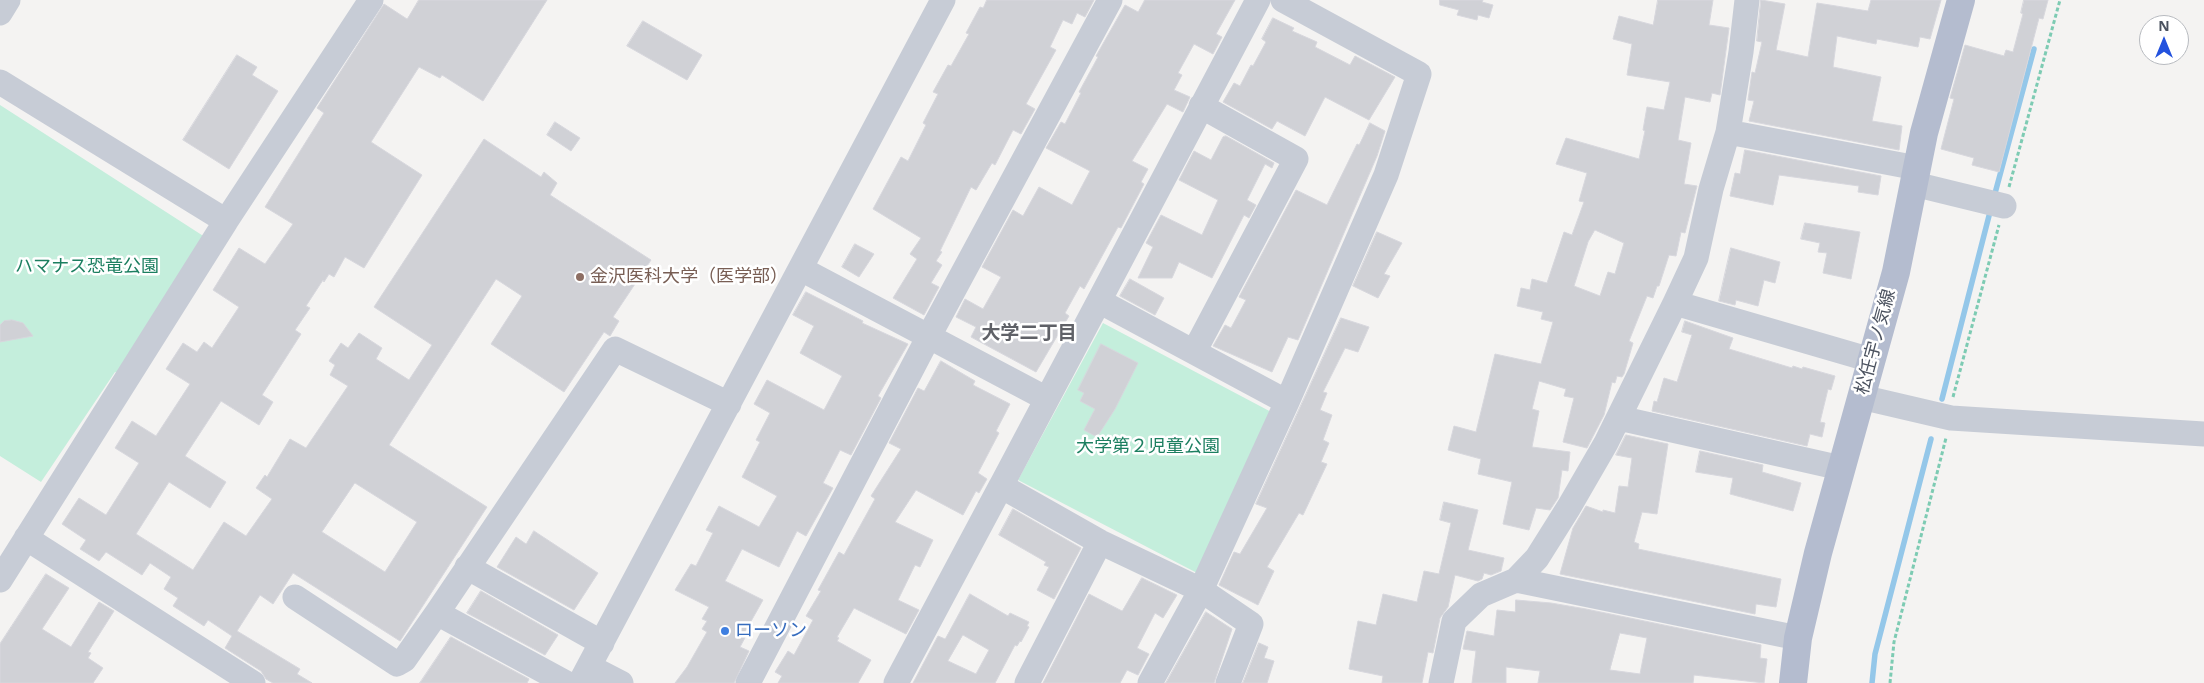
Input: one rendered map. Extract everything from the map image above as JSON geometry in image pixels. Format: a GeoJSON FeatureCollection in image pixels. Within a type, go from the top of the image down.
{"type":"FeatureCollection","features":[{"type":"Feature","properties":{"kind":"main road","name":"松任宇ノ気線"},"geometry":{"type":"LineString","coordinates":[[1793,683],[1798,638],[1841,468],[1896,272],[1924,133],[1961,0]]}},
{"type":"Feature","properties":{"kind":"street"},"geometry":{"type":"LineString","coordinates":[[0,13],[8,0]]}},
{"type":"Feature","properties":{"kind":"street"},"geometry":{"type":"LineString","coordinates":[[0,580],[226,221],[371,0]]}},
{"type":"Feature","properties":{"kind":"street"},"geometry":{"type":"LineString","coordinates":[[621,683],[585,675],[943,0]]}},
{"type":"Feature","properties":{"kind":"street"},"geometry":{"type":"LineString","coordinates":[[748,683],[929,336],[1110,0]]}},
{"type":"Feature","properties":{"kind":"street"},"geometry":{"type":"LineString","coordinates":[[896,683],[1258,0]]}},
{"type":"Feature","properties":{"kind":"street"},"geometry":{"type":"LineString","coordinates":[[1150,683],[1201,590],[1288,402],[1386,175],[1419,74],[1283,0]]}},
{"type":"Feature","properties":{"kind":"street"},"geometry":{"type":"LineString","coordinates":[[1441,683],[1454,621],[1481,595],[1516,580],[1536,558],[1569,507],[1619,418],[1696,258],[1711,188],[1728,132],[1742,52],[1747,0]]}},
{"type":"Feature","properties":{"kind":"street"},"geometry":{"type":"LineString","coordinates":[[0,82],[226,221]]}},
{"type":"Feature","properties":{"kind":"street"},"geometry":{"type":"LineString","coordinates":[[1194,352],[1296,159],[1201,106]]}},
{"type":"Feature","properties":{"kind":"street"},"geometry":{"type":"LineString","coordinates":[[1728,132],[1915,176],[1996,204]]}},
{"type":"Feature","properties":{"kind":"street"},"geometry":{"type":"LineString","coordinates":[[801,270],[1047,399]]}},
{"type":"Feature","properties":{"kind":"street"},"geometry":{"type":"LineString","coordinates":[[1099,301],[1288,402]]}},
{"type":"Feature","properties":{"kind":"street"},"geometry":{"type":"LineString","coordinates":[[1675,303],[1871,360]]}},
{"type":"Feature","properties":{"kind":"street"},"geometry":{"type":"LineString","coordinates":[[295,597],[397,664],[404,660],[437,613],[615,349],[729,404]]}},
{"type":"Feature","properties":{"kind":"street"},"geometry":{"type":"LineString","coordinates":[[1861,397],[1951,418],[2204,434]]}},
{"type":"Feature","properties":{"kind":"street"},"geometry":{"type":"LineString","coordinates":[[1619,418],[1841,468]]}},
{"type":"Feature","properties":{"kind":"street"},"geometry":{"type":"LineString","coordinates":[[1001,486],[1100,542],[1201,590],[1251,624],[1228,683]]}},
{"type":"Feature","properties":{"kind":"street"},"geometry":{"type":"LineString","coordinates":[[26,538],[253,683]]}},
{"type":"Feature","properties":{"kind":"street"},"geometry":{"type":"LineString","coordinates":[[1027,683],[1100,542]]}},
{"type":"Feature","properties":{"kind":"street"},"geometry":{"type":"LineString","coordinates":[[467,567],[602,643]]}},
{"type":"Feature","properties":{"kind":"street"},"geometry":{"type":"LineString","coordinates":[[1516,580],[1798,638]]}},
{"type":"Feature","properties":{"kind":"street"},"geometry":{"type":"LineString","coordinates":[[437,613],[566,683]]}},
{"type":"Feature","properties":{"kind":"path"},"geometry":{"type":"LineString","coordinates":[[1890,683],[1894,642],[1951,418],[1954,392],[1996,204],[2060,0]]}},
{"type":"Feature","properties":{"kind":"green space","name":"ハマナス恐竜公園"},"geometry":{"type":"Polygon","coordinates":[[[0,105],[208,239],[121,375],[115,372],[41,482],[0,456],[0,105]]]}},
{"type":"Feature","properties":{"kind":"green space","name":"大学第２児童公園"},"geometry":{"type":"Polygon","coordinates":[[[1103,323],[1275,414],[1199,574],[1018,480],[1103,323]]]}},
{"type":"Feature","properties":{"kind":"building"},"geometry":{"type":"Polygon","coordinates":[[[419,0],[547,0],[483,101],[442,75],[440,78],[419,67],[371,142],[422,175],[364,268],[345,257],[334,277],[329,274],[324,282],[323,280],[306,306],[310,308],[295,330],[301,334],[262,395],[273,402],[259,425],[221,401],[185,456],[226,482],[210,508],[169,482],[136,534],[193,570],[224,522],[246,536],[272,499],[256,488],[265,475],[267,477],[290,439],[306,448],[348,386],[330,375],[335,365],[329,361],[341,343],[348,348],[359,333],[382,348],[376,359],[409,380],[432,345],[374,307],[484,139],[541,177],[544,172],[557,183],[550,195],[651,260],[613,317],[619,321],[610,336],[604,332],[564,392],[491,344],[522,296],[496,279],[389,445],[487,507],[400,641],[293,573],[273,604],[260,595],[237,631],[300,669],[297,674],[312,683],[273,683],[266,679],[261,671],[225,648],[232,636],[208,620],[204,626],[173,606],[178,598],[164,589],[171,577],[150,563],[142,575],[106,552],[99,561],[80,549],[86,540],[62,524],[79,498],[106,515],[139,463],[115,448],[132,421],[156,436],[190,384],[166,369],[183,343],[197,352],[204,342],[212,348],[239,307],[213,290],[239,248],[265,264],[293,224],[265,207],[324,113],[317,108],[384,4],[407,19],[419,0]],[[355,483],[322,532],[385,572],[417,522],[355,483]]]}},
{"type":"Feature","properties":{"kind":"building"},"geometry":{"type":"Polygon","coordinates":[[[987,0],[1094,0],[1085,17],[1077,13],[1072,24],[1063,20],[1050,47],[1056,50],[1026,104],[1035,109],[1021,134],[1013,130],[995,165],[992,163],[976,190],[971,187],[940,251],[942,252],[936,261],[942,265],[931,283],[939,287],[924,315],[893,298],[917,259],[910,254],[921,238],[873,209],[901,157],[908,161],[926,125],[923,123],[938,94],[933,92],[948,65],[951,66],[969,34],[966,33],[980,7],[983,8],[987,0]]]}},
{"type":"Feature","properties":{"kind":"building"},"geometry":{"type":"Polygon","coordinates":[[[1145,0],[1235,0],[1216,34],[1222,37],[1213,54],[1194,44],[1178,73],[1182,75],[1174,90],[1190,97],[1183,112],[1167,104],[1132,161],[1148,169],[1141,182],[1144,184],[1121,228],[1118,227],[1084,289],[1080,286],[1065,313],[1069,316],[1036,372],[971,337],[976,327],[956,317],[965,299],[983,309],[1001,277],[982,267],[1013,210],[1023,216],[1039,187],[1072,205],[1090,171],[1046,148],[1061,122],[1065,124],[1081,93],[1079,92],[1098,57],[1096,56],[1125,5],[1138,12],[1145,0]]]}},
{"type":"Feature","properties":{"kind":"building"},"geometry":{"type":"Polygon","coordinates":[[[1440,0],[1483,0],[1482,2],[1493,5],[1489,18],[1478,15],[1477,20],[1457,15],[1459,10],[1440,5],[1440,0]]]}},
{"type":"Feature","properties":{"kind":"building"},"geometry":{"type":"Polygon","coordinates":[[[1658,0],[1713,0],[1709,25],[1729,28],[1720,95],[1712,93],[1710,102],[1685,97],[1678,140],[1691,143],[1684,184],[1697,186],[1685,233],[1681,232],[1676,256],[1669,255],[1653,298],[1647,296],[1629,341],[1633,343],[1624,374],[1622,377],[1617,376],[1615,383],[1612,382],[1604,415],[1587,448],[1563,442],[1574,398],[1564,396],[1566,389],[1539,381],[1532,409],[1539,411],[1532,447],[1570,452],[1568,471],[1562,470],[1558,498],[1550,510],[1536,508],[1529,530],[1503,524],[1512,482],[1478,474],[1481,459],[1448,450],[1454,426],[1476,432],[1495,354],[1541,364],[1553,322],[1541,319],[1543,312],[1517,306],[1521,288],[1530,290],[1532,279],[1547,283],[1564,232],[1572,235],[1584,202],[1579,201],[1587,173],[1556,164],[1566,138],[1639,159],[1645,131],[1643,130],[1647,107],[1664,110],[1670,82],[1627,75],[1632,44],[1613,39],[1619,16],[1653,25],[1658,0]],[[1595,230],[1588,242],[1574,286],[1600,296],[1608,272],[1615,274],[1624,243],[1595,230]]]}},
{"type":"Feature","properties":{"kind":"building"},"geometry":{"type":"Polygon","coordinates":[[[1761,0],[1785,4],[1776,50],[1808,57],[1817,3],[1868,11],[1871,0],[1941,0],[1930,39],[1920,37],[1918,47],[1877,39],[1876,44],[1837,36],[1833,67],[1881,77],[1872,121],[1902,126],[1899,150],[1749,121],[1754,101],[1748,100],[1752,72],[1755,73],[1762,42],[1757,41],[1761,0]]]}},
{"type":"Feature","properties":{"kind":"building"},"geometry":{"type":"Polygon","coordinates":[[[2024,0],[2048,0],[2043,19],[2039,18],[1999,172],[1972,165],[1974,158],[1941,149],[1954,99],[1950,98],[1965,45],[2004,56],[2006,50],[2013,52],[2023,14],[2021,13],[2024,0]]]}},
{"type":"Feature","properties":{"kind":"building"},"geometry":{"type":"Polygon","coordinates":[[[1273,18],[1294,28],[1292,31],[1317,42],[1315,47],[1350,65],[1355,56],[1395,77],[1369,120],[1325,97],[1305,136],[1277,121],[1272,129],[1223,102],[1234,83],[1240,86],[1251,65],[1253,66],[1266,42],[1262,39],[1273,18]]]}},
{"type":"Feature","properties":{"kind":"building"},"geometry":{"type":"Polygon","coordinates":[[[643,21],[702,55],[687,80],[627,46],[643,21]]]}},
{"type":"Feature","properties":{"kind":"building"},"geometry":{"type":"Polygon","coordinates":[[[237,55],[257,67],[252,75],[278,91],[229,169],[183,140],[237,55]]]}},
{"type":"Feature","properties":{"kind":"building"},"geometry":{"type":"Polygon","coordinates":[[[555,122],[580,138],[571,151],[547,135],[555,122]]]}},
{"type":"Feature","properties":{"kind":"building"},"geometry":{"type":"Polygon","coordinates":[[[1370,123],[1385,131],[1377,156],[1298,340],[1288,337],[1272,372],[1213,346],[1225,325],[1231,328],[1246,300],[1239,297],[1296,190],[1327,205],[1357,144],[1359,145],[1370,123]]]}},
{"type":"Feature","properties":{"kind":"building"},"geometry":{"type":"Polygon","coordinates":[[[1226,136],[1274,163],[1272,168],[1265,164],[1247,200],[1256,205],[1249,218],[1244,215],[1212,278],[1179,262],[1172,278],[1138,278],[1153,247],[1146,243],[1161,215],[1202,235],[1218,200],[1179,180],[1194,151],[1211,160],[1223,137],[1226,136]]]}},
{"type":"Feature","properties":{"kind":"building"},"geometry":{"type":"Polygon","coordinates":[[[1745,150],[1881,176],[1878,195],[1858,192],[1859,186],[1779,175],[1773,205],[1730,196],[1735,173],[1740,174],[1745,150]]]}},
{"type":"Feature","properties":{"kind":"building"},"geometry":{"type":"Polygon","coordinates":[[[1805,223],[1860,232],[1851,279],[1823,273],[1827,253],[1818,252],[1820,243],[1801,239],[1805,223]]]}},
{"type":"Feature","properties":{"kind":"building"},"geometry":{"type":"Polygon","coordinates":[[[1377,232],[1402,243],[1384,274],[1390,276],[1378,298],[1353,286],[1377,232]]]}},
{"type":"Feature","properties":{"kind":"building"},"geometry":{"type":"Polygon","coordinates":[[[855,244],[874,254],[859,277],[842,267],[855,244]]]}},
{"type":"Feature","properties":{"kind":"building"},"geometry":{"type":"Polygon","coordinates":[[[1731,248],[1780,262],[1775,283],[1764,280],[1758,306],[1736,300],[1735,305],[1719,301],[1731,248]]]}},
{"type":"Feature","properties":{"kind":"building"},"geometry":{"type":"Polygon","coordinates":[[[1130,279],[1164,298],[1155,315],[1120,296],[1130,279]]]}},
{"type":"Feature","properties":{"kind":"building"},"geometry":{"type":"Polygon","coordinates":[[[806,292],[863,321],[862,323],[908,344],[878,396],[881,398],[851,455],[840,450],[823,483],[833,488],[806,536],[797,531],[779,567],[742,549],[725,581],[763,600],[745,632],[747,634],[740,647],[749,651],[734,683],[675,683],[687,667],[707,632],[702,629],[707,621],[702,619],[709,607],[675,590],[691,564],[696,566],[713,533],[706,530],[719,506],[759,527],[777,496],[742,477],[760,442],[756,440],[770,413],[754,404],[767,380],[824,410],[842,376],[800,353],[814,326],[793,315],[806,292]]]}},
{"type":"Feature","properties":{"kind":"building"},"geometry":{"type":"Polygon","coordinates":[[[1341,318],[1369,327],[1358,352],[1345,348],[1323,392],[1327,393],[1320,410],[1332,415],[1323,440],[1329,443],[1321,462],[1327,464],[1303,515],[1299,513],[1267,567],[1274,571],[1258,605],[1219,585],[1234,552],[1240,554],[1267,508],[1256,504],[1341,318]]]}},
{"type":"Feature","properties":{"kind":"building"},"geometry":{"type":"Polygon","coordinates":[[[12,320],[23,323],[33,336],[0,342],[0,325],[4,321],[12,320]]]}},
{"type":"Feature","properties":{"kind":"building"},"geometry":{"type":"Polygon","coordinates":[[[1685,321],[1733,338],[1729,349],[1792,368],[1793,366],[1802,369],[1803,367],[1835,376],[1831,390],[1828,389],[1820,422],[1825,423],[1822,437],[1810,434],[1807,446],[1652,411],[1654,401],[1657,402],[1664,378],[1677,382],[1692,335],[1682,332],[1685,321]]]}},
{"type":"Feature","properties":{"kind":"building"},"geometry":{"type":"Polygon","coordinates":[[[1101,344],[1138,363],[1115,409],[1097,437],[1084,430],[1095,409],[1080,401],[1084,393],[1078,390],[1101,344]]]}},
{"type":"Feature","properties":{"kind":"building"},"geometry":{"type":"Polygon","coordinates":[[[941,361],[975,381],[973,385],[1010,404],[996,431],[999,433],[978,473],[987,479],[979,493],[976,491],[963,515],[916,490],[895,522],[933,540],[920,567],[915,565],[898,600],[919,610],[906,634],[854,608],[837,637],[839,638],[837,641],[871,660],[858,683],[778,683],[782,676],[775,672],[788,651],[794,655],[813,620],[806,616],[821,591],[818,590],[839,552],[844,555],[875,499],[871,496],[901,449],[889,443],[918,388],[924,391],[941,361]]]}},
{"type":"Feature","properties":{"kind":"building"},"geometry":{"type":"Polygon","coordinates":[[[1626,435],[1668,444],[1657,514],[1642,512],[1634,542],[1639,544],[1638,549],[1781,579],[1776,607],[1756,604],[1755,614],[1560,574],[1573,528],[1586,506],[1603,512],[1603,510],[1615,513],[1619,486],[1628,487],[1632,458],[1616,455],[1626,435]]]}},
{"type":"Feature","properties":{"kind":"building"},"geometry":{"type":"Polygon","coordinates":[[[1700,451],[1763,465],[1762,472],[1801,483],[1793,511],[1730,494],[1733,478],[1696,472],[1700,451]]]}},
{"type":"Feature","properties":{"kind":"building"},"geometry":{"type":"Polygon","coordinates":[[[1444,502],[1478,510],[1468,550],[1504,558],[1501,571],[1491,575],[1484,573],[1482,579],[1478,581],[1455,575],[1448,607],[1440,618],[1433,653],[1428,652],[1422,683],[1382,683],[1383,676],[1349,669],[1358,621],[1376,625],[1383,594],[1417,602],[1424,571],[1439,574],[1451,523],[1440,520],[1444,502]]]}},
{"type":"Feature","properties":{"kind":"building"},"geometry":{"type":"Polygon","coordinates":[[[1013,509],[1081,548],[1054,599],[1037,590],[1049,567],[1044,565],[1046,562],[999,535],[1013,509]]]}},
{"type":"Feature","properties":{"kind":"building"},"geometry":{"type":"Polygon","coordinates":[[[534,531],[598,573],[574,610],[497,567],[516,537],[526,544],[534,531]]]}},
{"type":"Feature","properties":{"kind":"building"},"geometry":{"type":"Polygon","coordinates":[[[46,574],[69,588],[42,629],[71,647],[99,602],[114,611],[88,652],[91,653],[88,658],[103,668],[93,683],[0,683],[0,644],[46,574]]]}},
{"type":"Feature","properties":{"kind":"building"},"geometry":{"type":"Polygon","coordinates":[[[1142,578],[1177,595],[1163,618],[1155,613],[1137,648],[1149,654],[1138,675],[1127,670],[1120,683],[1043,683],[1089,594],[1122,611],[1142,578]]]}},
{"type":"Feature","properties":{"kind":"building"},"geometry":{"type":"Polygon","coordinates":[[[481,591],[558,635],[545,655],[467,613],[481,591]]]}},
{"type":"Feature","properties":{"kind":"building"},"geometry":{"type":"Polygon","coordinates":[[[970,594],[1008,616],[1010,613],[1029,622],[1027,626],[1029,627],[1021,642],[1017,646],[1015,645],[995,683],[913,683],[938,636],[945,639],[970,594]],[[963,635],[948,661],[976,674],[989,650],[963,635]]]}},
{"type":"Feature","properties":{"kind":"building"},"geometry":{"type":"Polygon","coordinates":[[[1516,600],[1551,603],[1761,645],[1760,658],[1767,659],[1764,683],[1694,675],[1693,683],[1538,683],[1540,671],[1506,667],[1506,683],[1472,683],[1476,651],[1463,649],[1467,631],[1494,636],[1497,610],[1515,612],[1516,600]],[[1620,633],[1610,670],[1640,674],[1647,638],[1620,633]]]}},
{"type":"Feature","properties":{"kind":"building"},"geometry":{"type":"Polygon","coordinates":[[[1206,612],[1232,629],[1214,683],[1166,683],[1206,612]]]}},
{"type":"Feature","properties":{"kind":"building"},"geometry":{"type":"Polygon","coordinates":[[[451,637],[529,679],[527,683],[420,683],[451,637]]]}},
{"type":"Feature","properties":{"kind":"building"},"geometry":{"type":"Polygon","coordinates":[[[1259,643],[1268,647],[1264,658],[1274,661],[1267,683],[1243,683],[1259,643]]]}},
{"type":"Feature","properties":{"kind":"waterway"},"geometry":{"type":"LineString","coordinates":[[1994,197],[2034,49]]}},
{"type":"Feature","properties":{"kind":"waterway"},"geometry":{"type":"LineString","coordinates":[[1942,399],[1991,208]]}},
{"type":"Feature","properties":{"kind":"waterway"},"geometry":{"type":"LineString","coordinates":[[1872,683],[1875,654],[1931,439]]}},
{"type":"Feature","properties":{"kind":"place","name":"金沢医科大学（医学部）"},"geometry":{"type":"Point","coordinates":[580,277]}},
{"type":"Feature","properties":{"kind":"place","name":"ローソン"},"geometry":{"type":"Point","coordinates":[725,631]}},
{"type":"Feature","properties":{"kind":"district","name":"大学二丁目"},"geometry":{"type":"Point","coordinates":[1029,334]}}]}
